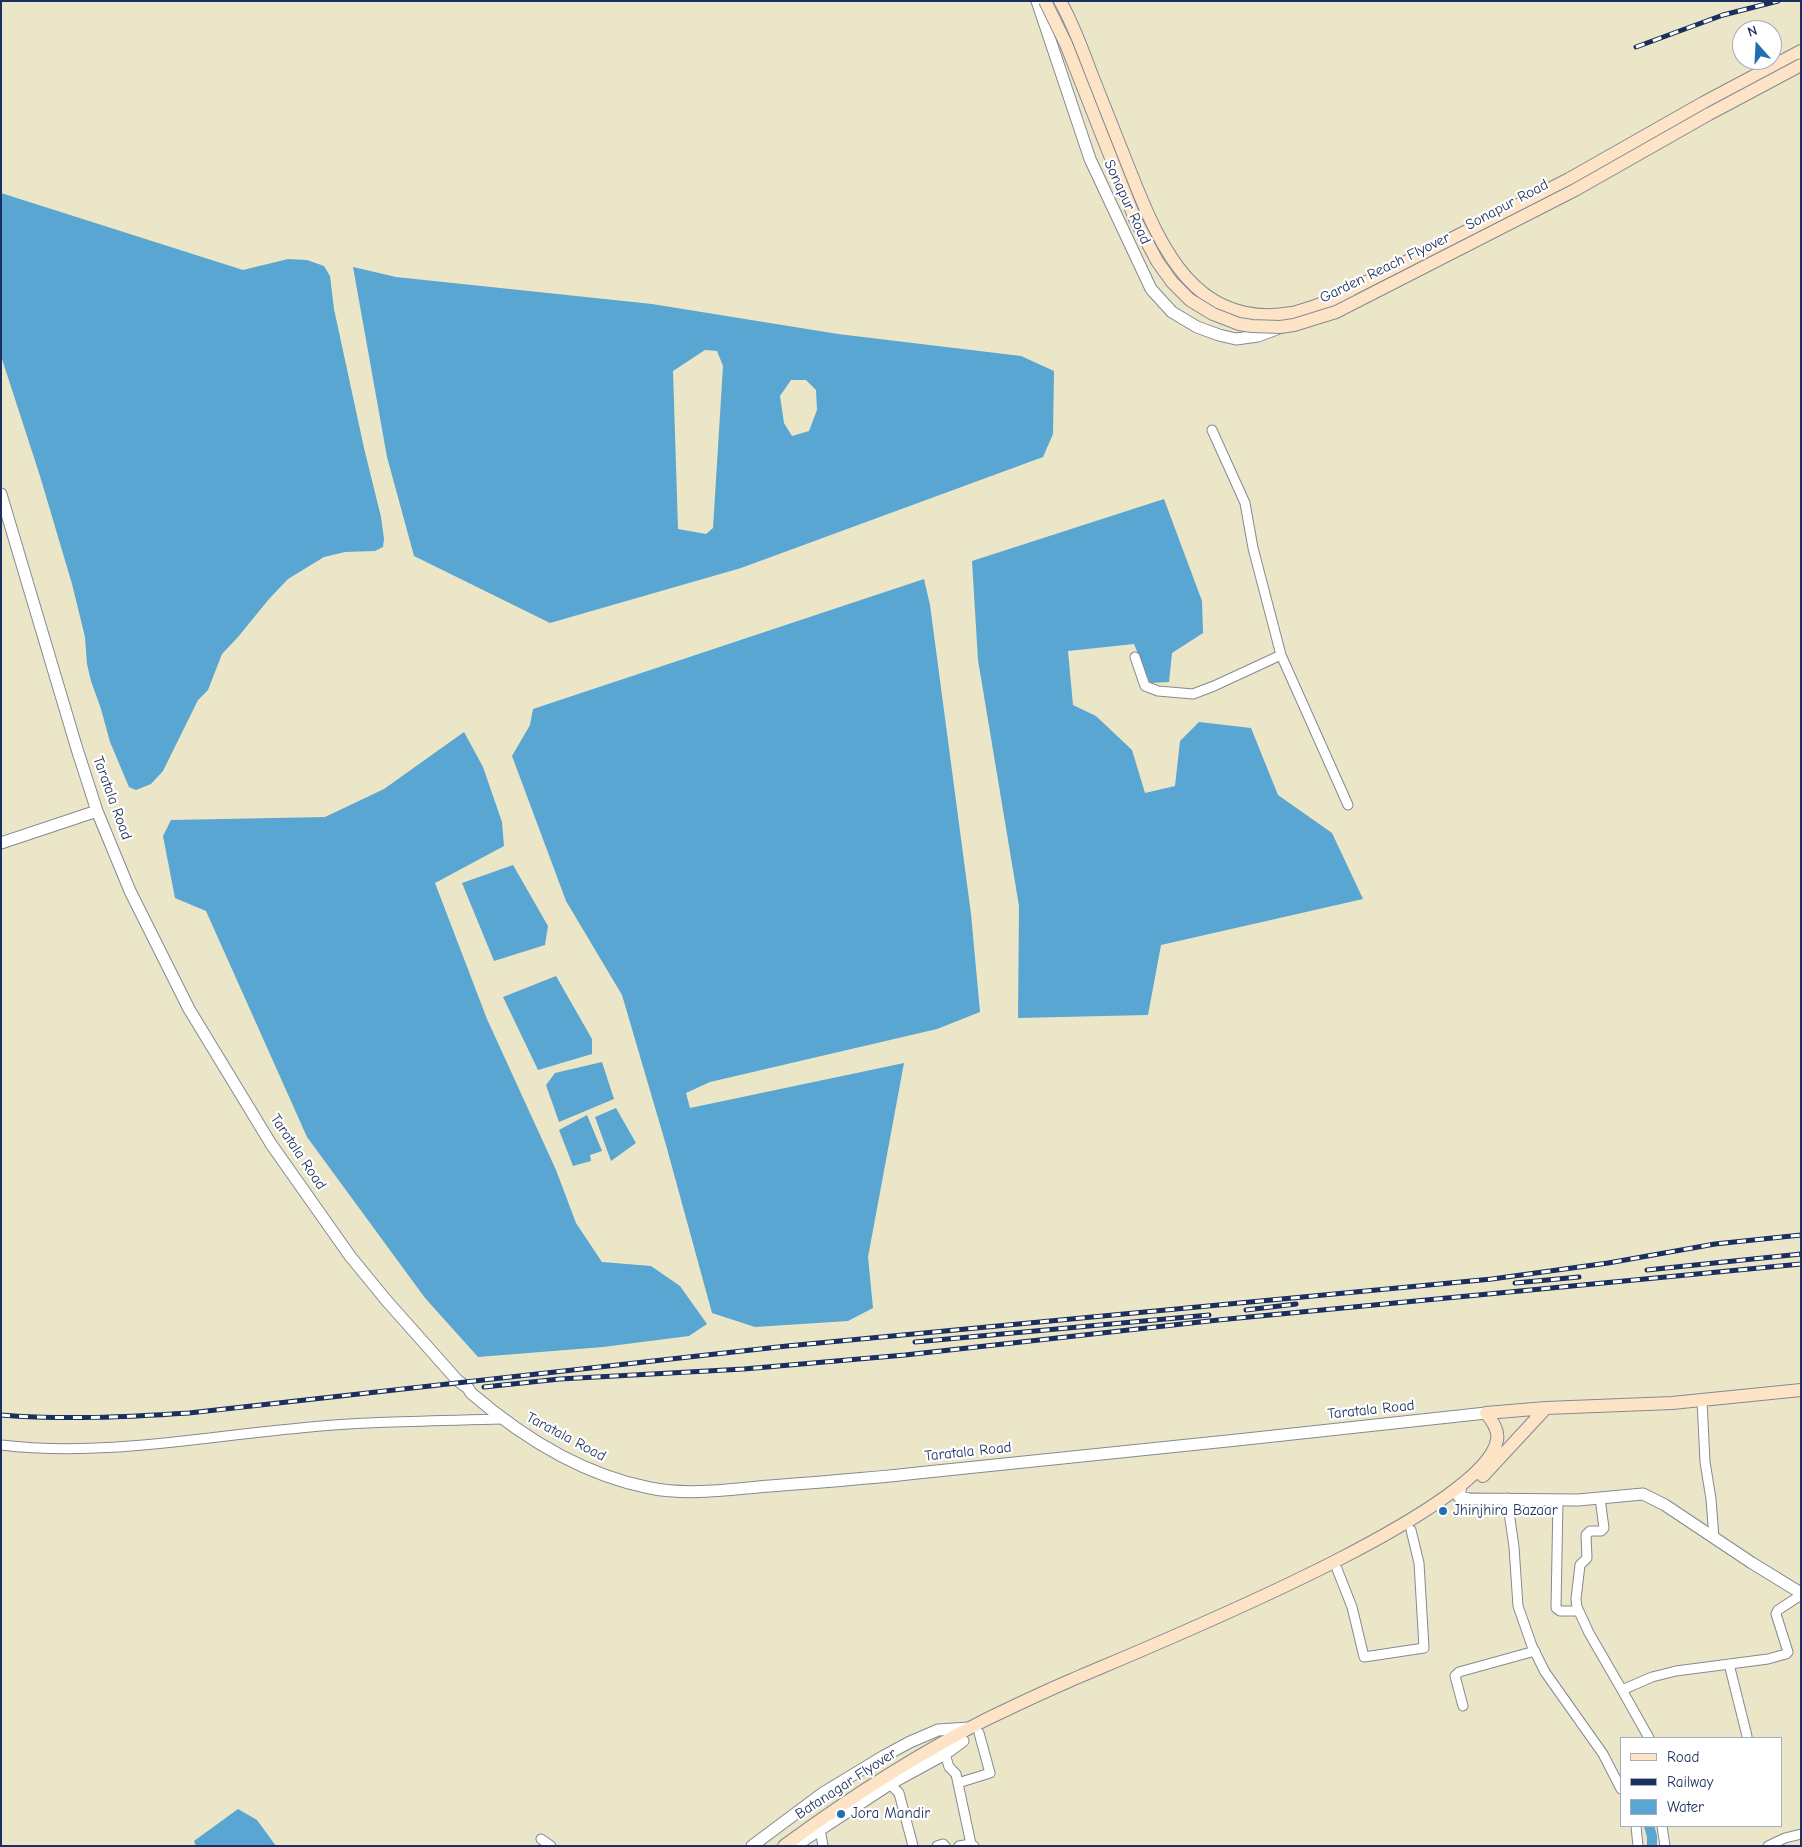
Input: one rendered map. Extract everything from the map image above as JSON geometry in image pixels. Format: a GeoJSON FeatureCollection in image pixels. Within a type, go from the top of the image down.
{"type":"FeatureCollection","features":[{"type":"Feature","properties":{"kind":"main road","name":"Garden Reach Flyover"},"geometry":{"type":"LineString","coordinates":[[1045,1],[1066,44],[1135,219],[1164,272],[1190,300],[1213,314],[1238,324],[1266,328],[1294,326],[1336,312],[1575,190],[1709,114],[1801,65]]}},
{"type":"Feature","properties":{"kind":"main road","name":"Garden Reach Flyover"},"geometry":{"type":"LineString","coordinates":[[1060,1],[1078,38],[1147,214],[1174,264],[1198,290],[1218,302],[1242,311],[1267,314],[1292,313],[1331,300],[1569,179],[1702,103],[1801,51]]}},
{"type":"Feature","properties":{"kind":"main road","name":"Taratala Road"},"geometry":{"type":"LineString","coordinates":[[1486,1414],[1546,1408],[1672,1403],[1801,1390]]}},
{"type":"Feature","properties":{"kind":"main road"},"geometry":{"type":"LineString","coordinates":[[922,1755],[1070,1688],[1228,1620],[1337,1569],[1411,1530],[1497,1462],[1546,1408]]}},
{"type":"Feature","properties":{"kind":"main road"},"geometry":{"type":"LineString","coordinates":[[922,1755],[963,1741],[974,1731],[1064,1683],[1217,1618],[1322,1568],[1405,1524],[1460,1491],[1489,1458],[1497,1441],[1496,1429],[1486,1414]]}},
{"type":"Feature","properties":{"kind":"main road","name":"Batanagar Flyover"},"geometry":{"type":"LineString","coordinates":[[784,1846],[862,1790],[922,1755]]}},
{"type":"Feature","properties":{"kind":"street","name":"Sonapur Road"},"geometry":{"type":"LineString","coordinates":[[1037,1],[1090,159],[1151,289],[1172,312],[1197,327],[1236,339],[1258,336],[1385,284],[1510,221],[1755,86],[1801,65]]}},
{"type":"Feature","properties":{"kind":"street"},"geometry":{"type":"LineString","coordinates":[[1212,430],[1245,503],[1253,548],[1282,654],[1302,705],[1348,805]]}},
{"type":"Feature","properties":{"kind":"street","name":"Taratala Road"},"geometry":{"type":"LineString","coordinates":[[1,494],[77,749],[98,811],[130,891],[189,1009],[271,1144],[350,1256],[457,1380],[501,1419],[521,1433],[587,1469],[638,1486],[686,1491],[894,1476],[1486,1414]]}},
{"type":"Feature","properties":{"kind":"street"},"geometry":{"type":"LineString","coordinates":[[1135,657],[1145,686],[1158,691],[1193,694],[1282,654]]}},
{"type":"Feature","properties":{"kind":"street"},"geometry":{"type":"LineString","coordinates":[[1,843],[98,811]]}},
{"type":"Feature","properties":{"kind":"street"},"geometry":{"type":"LineString","coordinates":[[1702,1400],[1705,1462],[1711,1499],[1714,1538]]}},
{"type":"Feature","properties":{"kind":"street"},"geometry":{"type":"LineString","coordinates":[[1,1445],[33,1449],[97,1449],[210,1439],[301,1428],[407,1421],[501,1419]]}},
{"type":"Feature","properties":{"kind":"street"},"geometry":{"type":"LineString","coordinates":[[1460,1491],[1469,1499],[1558,1500],[1637,1494],[1652,1497],[1801,1594],[1778,1610],[1776,1614],[1788,1653],[1768,1660],[1676,1671],[1652,1677],[1622,1690]]}},
{"type":"Feature","properties":{"kind":"street"},"geometry":{"type":"LineString","coordinates":[[1508,1498],[1518,1606],[1535,1651],[1545,1672],[1603,1754],[1620,1787]]}},
{"type":"Feature","properties":{"kind":"street"},"geometry":{"type":"LineString","coordinates":[[1600,1498],[1604,1528],[1601,1531],[1590,1531],[1586,1534],[1587,1558],[1581,1563],[1579,1568],[1576,1599],[1589,1633],[1648,1737]]}},
{"type":"Feature","properties":{"kind":"street"},"geometry":{"type":"LineString","coordinates":[[1558,1500],[1556,1608],[1560,1611],[1579,1610]]}},
{"type":"Feature","properties":{"kind":"street"},"geometry":{"type":"LineString","coordinates":[[1337,1569],[1352,1607],[1364,1657],[1424,1648],[1419,1563],[1411,1530]]}},
{"type":"Feature","properties":{"kind":"street"},"geometry":{"type":"LineString","coordinates":[[1463,1706],[1455,1676],[1459,1672],[1535,1651]]}},
{"type":"Feature","properties":{"kind":"street"},"geometry":{"type":"LineString","coordinates":[[1729,1664],[1747,1736]]}},
{"type":"Feature","properties":{"kind":"street"},"geometry":{"type":"LineString","coordinates":[[752,1846],[823,1793],[884,1756],[938,1730],[974,1731],[990,1773],[958,1783]]}},
{"type":"Feature","properties":{"kind":"street"},"geometry":{"type":"LineString","coordinates":[[797,1845],[890,1784],[945,1754],[963,1741]]}},
{"type":"Feature","properties":{"kind":"street"},"geometry":{"type":"LineString","coordinates":[[945,1754],[949,1766],[956,1772],[973,1845],[959,1846]]}},
{"type":"Feature","properties":{"kind":"street"},"geometry":{"type":"LineString","coordinates":[[890,1784],[899,1794],[913,1846]]}},
{"type":"Feature","properties":{"kind":"street"},"geometry":{"type":"LineString","coordinates":[[1636,1827],[1638,1846]]}},
{"type":"Feature","properties":{"kind":"street"},"geometry":{"type":"LineString","coordinates":[[1662,1827],[1665,1846]]}},
{"type":"Feature","properties":{"kind":"street"},"geometry":{"type":"LineString","coordinates":[[820,1829],[823,1846]]}},
{"type":"Feature","properties":{"kind":"street"},"geometry":{"type":"LineString","coordinates":[[1768,1846],[1785,1838],[1801,1834]]}},
{"type":"Feature","properties":{"kind":"street"},"geometry":{"type":"LineString","coordinates":[[541,1840],[551,1846]]}},
{"type":"Feature","properties":{"kind":"street"},"geometry":{"type":"LineString","coordinates":[[937,1846],[943,1844],[946,1846]]}},
{"type":"Feature","properties":{"kind":"water"},"geometry":{"type":"Polygon","coordinates":[[[1,193],[243,270],[288,259],[307,260],[324,266],[330,276],[334,309],[381,517],[384,539],[383,547],[375,551],[345,552],[324,557],[288,579],[222,654],[208,690],[198,700],[163,771],[151,784],[136,790],[129,787],[110,742],[91,681],[87,664],[85,637],[72,584],[40,476],[1,356],[1,193]]]}},
{"type":"Feature","properties":{"kind":"water"},"geometry":{"type":"Polygon","coordinates":[[[353,267],[396,277],[652,304],[838,334],[1021,356],[1054,371],[1053,434],[1043,457],[741,568],[550,623],[414,556],[387,457],[353,267]],[[705,350],[673,371],[678,529],[706,534],[713,528],[723,366],[717,351],[705,350]],[[791,380],[780,396],[784,423],[792,436],[809,431],[817,410],[816,390],[806,380],[791,380]]]}},
{"type":"Feature","properties":{"kind":"water"},"geometry":{"type":"Polygon","coordinates":[[[1164,499],[1202,601],[1203,633],[1172,653],[1169,682],[1150,683],[1134,644],[1068,651],[1073,705],[1096,716],[1132,750],[1145,793],[1175,786],[1180,741],[1199,722],[1251,728],[1278,795],[1332,833],[1363,899],[1161,945],[1148,1015],[1018,1018],[1019,906],[978,660],[972,561],[1164,499]]]}},
{"type":"Feature","properties":{"kind":"water"},"geometry":{"type":"Polygon","coordinates":[[[924,579],[930,605],[971,914],[980,1012],[937,1029],[710,1082],[686,1093],[690,1108],[904,1063],[868,1257],[873,1308],[848,1321],[755,1327],[712,1313],[622,995],[566,901],[512,756],[530,725],[533,709],[924,579]]]}},
{"type":"Feature","properties":{"kind":"water"},"geometry":{"type":"Polygon","coordinates":[[[464,732],[483,767],[502,822],[504,846],[435,883],[487,1019],[556,1170],[576,1223],[602,1262],[651,1266],[680,1286],[707,1324],[689,1336],[603,1347],[478,1357],[425,1298],[307,1137],[206,911],[175,898],[163,836],[171,820],[325,817],[384,789],[464,732]]]}},
{"type":"Feature","properties":{"kind":"water"},"geometry":{"type":"Polygon","coordinates":[[[513,865],[548,926],[545,945],[494,961],[462,883],[513,865]]]}},
{"type":"Feature","properties":{"kind":"water"},"geometry":{"type":"Polygon","coordinates":[[[556,976],[592,1039],[592,1054],[538,1070],[503,997],[556,976]]]}},
{"type":"Feature","properties":{"kind":"water"},"geometry":{"type":"Polygon","coordinates":[[[602,1062],[614,1099],[559,1122],[546,1085],[555,1073],[602,1062]]]}},
{"type":"Feature","properties":{"kind":"water"},"geometry":{"type":"Polygon","coordinates":[[[616,1108],[636,1143],[611,1161],[595,1117],[616,1108]]]}},
{"type":"Feature","properties":{"kind":"water"},"geometry":{"type":"Polygon","coordinates":[[[587,1115],[602,1151],[590,1155],[591,1161],[573,1166],[559,1130],[587,1115]]]}},
{"type":"Feature","properties":{"kind":"water"},"geometry":{"type":"Polygon","coordinates":[[[238,1809],[257,1820],[276,1846],[196,1846],[194,1841],[238,1809]]]}},
{"type":"Feature","properties":{"kind":"waterway"},"geometry":{"type":"LineString","coordinates":[[1649,1827],[1652,1846]]}},
{"type":"Feature","properties":{"kind":"railway"},"geometry":{"type":"LineString","coordinates":[[1636,47],[1723,15],[1778,1]]}},
{"type":"Feature","properties":{"kind":"railway"},"geometry":{"type":"LineString","coordinates":[[1,1415],[95,1417],[189,1413],[787,1346],[1492,1279],[1608,1263],[1715,1244],[1801,1235]]}},
{"type":"Feature","properties":{"kind":"railway"},"geometry":{"type":"LineString","coordinates":[[1647,1270],[1801,1254]]}},
{"type":"Feature","properties":{"kind":"railway"},"geometry":{"type":"LineString","coordinates":[[484,1387],[560,1379],[744,1369],[905,1355],[1218,1320],[1801,1264]]}},
{"type":"Feature","properties":{"kind":"railway"},"geometry":{"type":"LineString","coordinates":[[1515,1283],[1579,1277]]}},
{"type":"Feature","properties":{"kind":"railway"},"geometry":{"type":"LineString","coordinates":[[1246,1310],[1296,1304]]}},
{"type":"Feature","properties":{"kind":"railway"},"geometry":{"type":"LineString","coordinates":[[915,1342],[1209,1315]]}},
{"type":"Feature","properties":{"kind":"place","name":"Jhinjhira Bazaar"},"geometry":{"type":"Point","coordinates":[1443,1511]}},
{"type":"Feature","properties":{"kind":"place","name":"Jora Mandir"},"geometry":{"type":"Point","coordinates":[841,1814]}}]}
